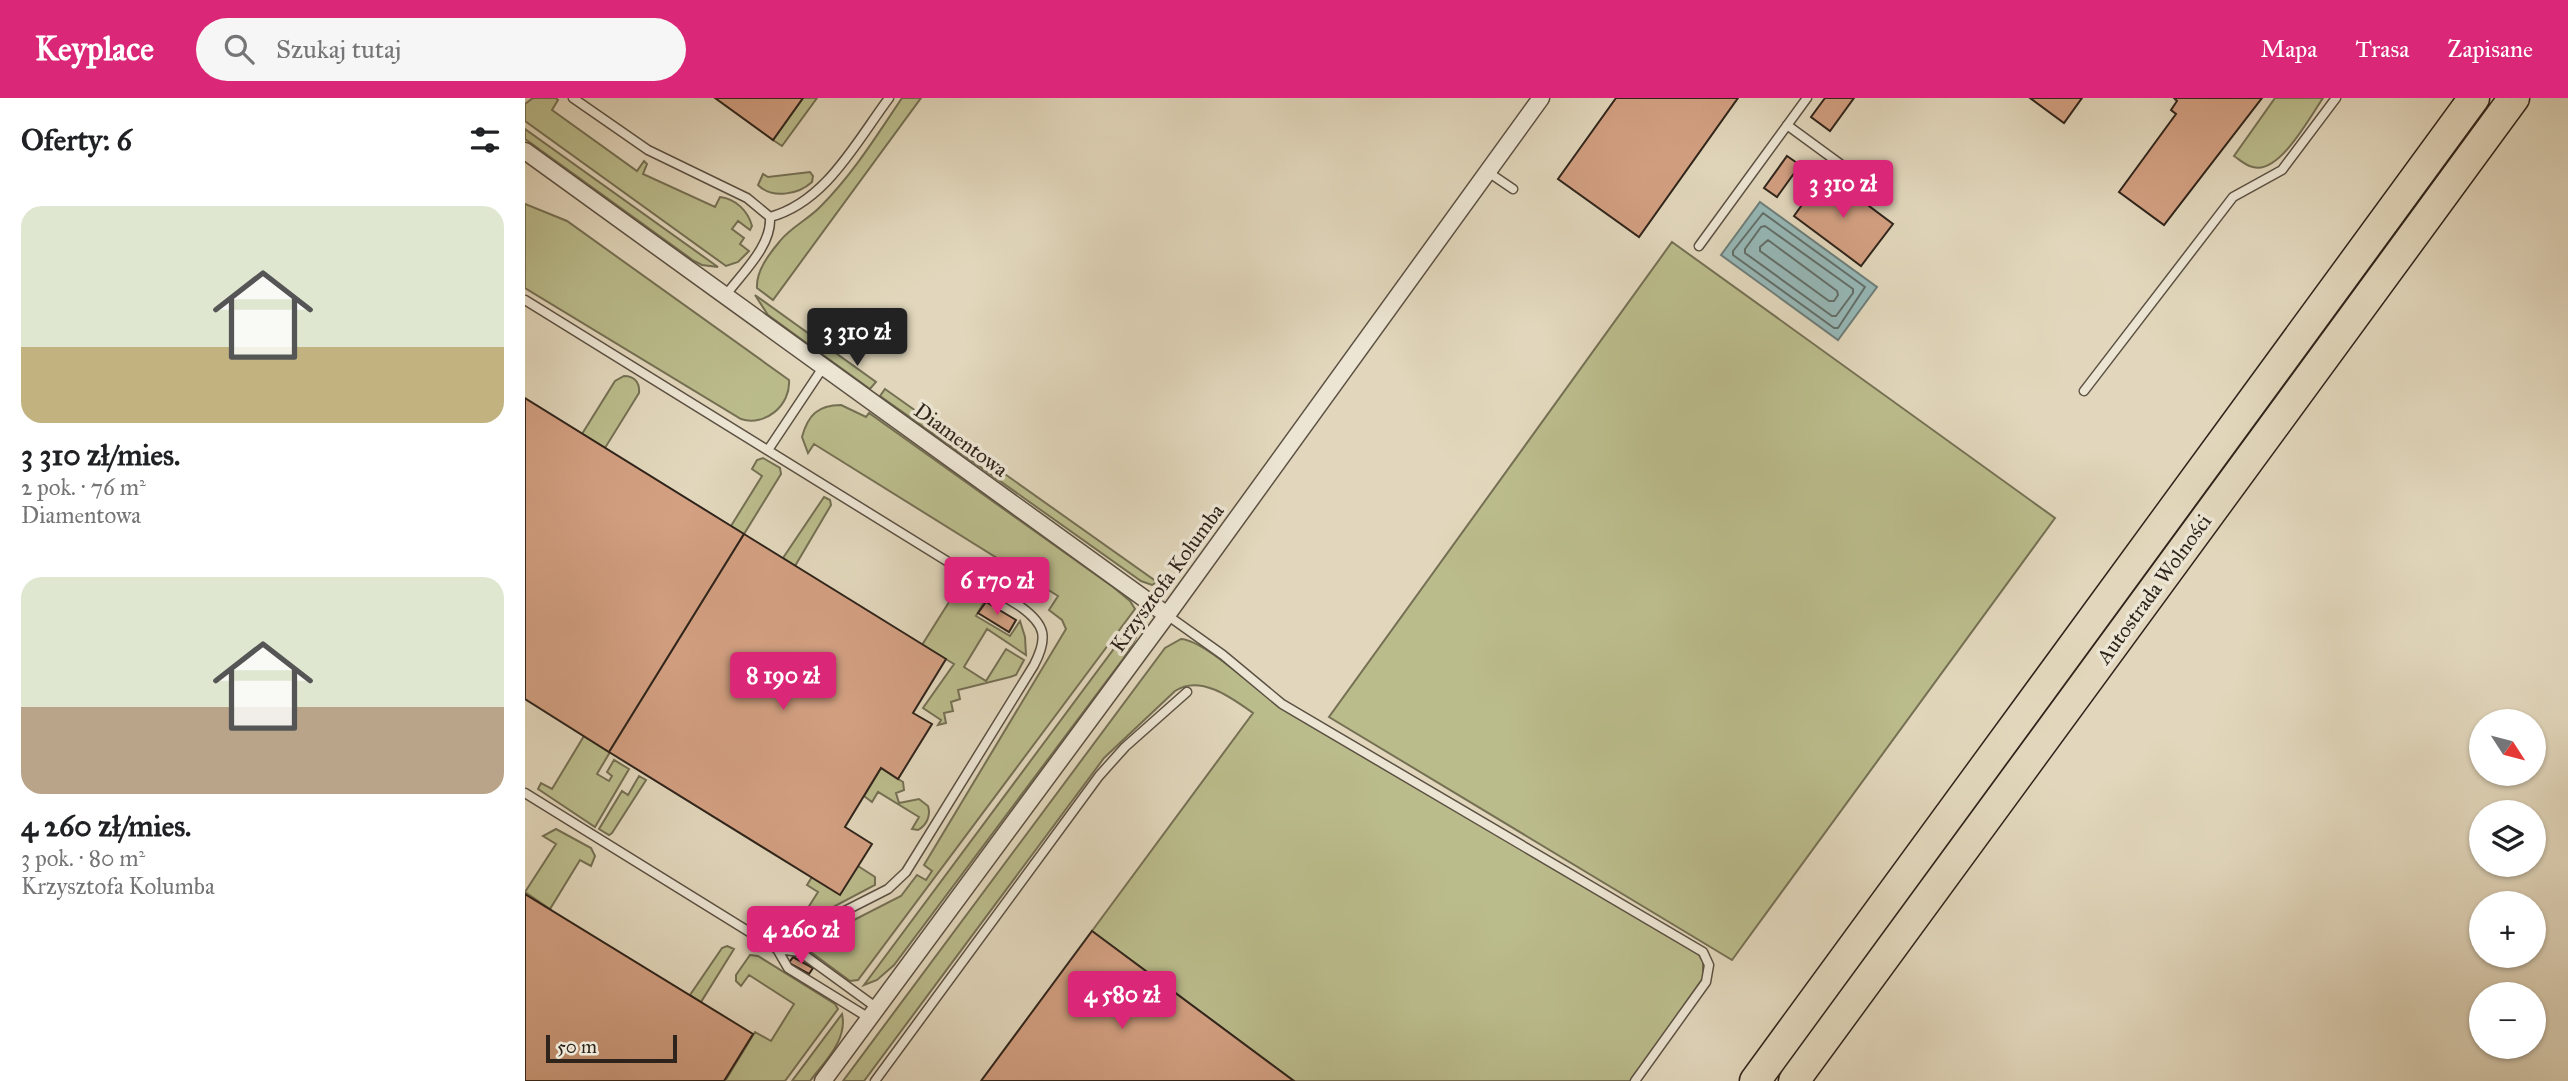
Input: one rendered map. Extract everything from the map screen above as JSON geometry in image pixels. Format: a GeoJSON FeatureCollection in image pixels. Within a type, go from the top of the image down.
{"type":"FeatureCollection","features":[{"type":"Feature","properties":{"kind":"highway","name":"Autostrada Wolności"},"geometry":{"type":"LineString","coordinates":[[1755,1081],[2474,98]]}},
{"type":"Feature","properties":{"kind":"highway","name":"Autostrada Wolności"},"geometry":{"type":"LineString","coordinates":[[1794,1081],[2514,98]]}},
{"type":"Feature","properties":{"kind":"street","name":"Krzysztofa Kolumba"},"geometry":{"type":"LineString","coordinates":[[823,1081],[1167,615],[1541,98]]}},
{"type":"Feature","properties":{"kind":"street","name":"Diamentowa"},"geometry":{"type":"LineString","coordinates":[[525,151],[1167,615]]}},
{"type":"Feature","properties":{"kind":"lane"},"geometry":{"type":"LineString","coordinates":[[573,98],[648,150],[747,198],[770,217],[771,226],[765,242],[726,295]]}},
{"type":"Feature","properties":{"kind":"lane"},"geometry":{"type":"LineString","coordinates":[[770,217],[792,209],[814,194],[888,98]]}},
{"type":"Feature","properties":{"kind":"lane"},"geometry":{"type":"LineString","coordinates":[[1699,246],[1807,98]]}},
{"type":"Feature","properties":{"kind":"lane"},"geometry":{"type":"LineString","coordinates":[[2084,391],[2234,197],[2282,170],[2336,98]]}},
{"type":"Feature","properties":{"kind":"lane"},"geometry":{"type":"LineString","coordinates":[[1787,125],[1843,166]]}},
{"type":"Feature","properties":{"kind":"lane"},"geometry":{"type":"LineString","coordinates":[[1488,172],[1513,189]]}},
{"type":"Feature","properties":{"kind":"lane"},"geometry":{"type":"LineString","coordinates":[[525,300],[1038,620],[1043,634],[1041,649],[1034,665],[906,872],[888,889],[776,948]]}},
{"type":"Feature","properties":{"kind":"lane"},"geometry":{"type":"LineString","coordinates":[[768,450],[824,366]]}},
{"type":"Feature","properties":{"kind":"lane"},"geometry":{"type":"LineString","coordinates":[[1167,615],[1223,655],[1282,704],[1703,952],[1709,965],[1706,982],[1635,1081]]}},
{"type":"Feature","properties":{"kind":"lane"},"geometry":{"type":"LineString","coordinates":[[874,1081],[1099,776],[1125,747],[1187,692]]}},
{"type":"Feature","properties":{"kind":"lane"},"geometry":{"type":"LineString","coordinates":[[525,793],[776,948],[800,953],[873,1013]]}},
{"type":"Feature","properties":{"kind":"lane"},"geometry":{"type":"LineString","coordinates":[[776,948],[788,968],[873,1013]]}},
{"type":"Feature","properties":{"kind":"green space"},"geometry":{"type":"Polygon","coordinates":[[[533,98],[556,98],[558,100],[552,110],[637,171],[644,161],[647,164],[643,174],[715,207],[720,197],[736,203],[752,226],[750,230],[738,221],[732,229],[744,238],[740,244],[749,251],[738,262],[726,266],[525,121],[525,104],[533,98]]]}},
{"type":"Feature","properties":{"kind":"green space"},"geometry":{"type":"Polygon","coordinates":[[[803,98],[817,98],[782,146],[773,140],[803,98]]]}},
{"type":"Feature","properties":{"kind":"green space"},"geometry":{"type":"Polygon","coordinates":[[[902,98],[921,98],[773,300],[757,288],[761,269],[768,257],[784,236],[816,211],[844,181],[902,98]]]}},
{"type":"Feature","properties":{"kind":"green space"},"geometry":{"type":"Polygon","coordinates":[[[2275,98],[2323,98],[2283,154],[2263,167],[2245,164],[2234,156],[2275,98]]]}},
{"type":"Feature","properties":{"kind":"green space"},"geometry":{"type":"Polygon","coordinates":[[[525,129],[718,267],[694,261],[525,139],[525,129]]]}},
{"type":"Feature","properties":{"kind":"green space"},"geometry":{"type":"Polygon","coordinates":[[[810,172],[813,176],[812,182],[800,190],[785,194],[770,192],[758,185],[763,174],[768,177],[810,172]]]}},
{"type":"Feature","properties":{"kind":"green space"},"geometry":{"type":"Polygon","coordinates":[[[525,204],[567,221],[789,380],[786,398],[781,405],[775,412],[759,420],[741,419],[525,288],[525,204]]]}},
{"type":"Feature","properties":{"kind":"green space"},"geometry":{"type":"Polygon","coordinates":[[[1672,242],[2055,518],[1732,960],[1329,717],[1672,242]]]}},
{"type":"Feature","properties":{"kind":"green space"},"geometry":{"type":"Polygon","coordinates":[[[755,295],[876,382],[870,389],[768,315],[755,295]]]}},
{"type":"Feature","properties":{"kind":"green space"},"geometry":{"type":"Polygon","coordinates":[[[624,376],[636,380],[639,393],[605,448],[582,434],[615,381],[624,376]]]}},
{"type":"Feature","properties":{"kind":"green space"},"geometry":{"type":"Polygon","coordinates":[[[885,389],[1157,582],[1152,585],[1141,581],[880,396],[885,389]]]}},
{"type":"Feature","properties":{"kind":"green space"},"geometry":{"type":"Polygon","coordinates":[[[841,405],[866,417],[869,413],[1113,587],[1130,601],[1135,609],[858,980],[850,981],[804,947],[805,945],[901,896],[917,875],[926,880],[932,871],[924,865],[1066,629],[1062,620],[1049,610],[1058,596],[814,444],[808,453],[802,437],[811,417],[820,409],[841,405]]]}},
{"type":"Feature","properties":{"kind":"green space"},"geometry":{"type":"Polygon","coordinates":[[[763,458],[780,468],[781,474],[744,534],[731,526],[762,476],[752,469],[757,460],[763,458]]]}},
{"type":"Feature","properties":{"kind":"green space"},"geometry":{"type":"Polygon","coordinates":[[[824,497],[830,500],[831,505],[795,566],[783,558],[824,497]]]}},
{"type":"Feature","properties":{"kind":"green space"},"geometry":{"type":"Polygon","coordinates":[[[961,583],[987,597],[976,616],[1010,636],[1020,621],[1025,637],[1026,655],[987,629],[964,667],[986,681],[1006,649],[1024,660],[1016,675],[958,690],[960,699],[951,702],[953,711],[944,713],[946,723],[938,725],[941,720],[923,708],[954,664],[922,645],[961,583]]]}},
{"type":"Feature","properties":{"kind":"green space"},"geometry":{"type":"Polygon","coordinates":[[[1139,615],[1138,633],[1123,659],[894,965],[877,980],[864,985],[1139,615]]]}},
{"type":"Feature","properties":{"kind":"green space"},"geometry":{"type":"Polygon","coordinates":[[[1181,639],[1205,649],[1289,713],[1697,952],[1703,961],[1703,978],[1631,1081],[1294,1081],[1092,931],[1253,713],[1215,690],[1195,685],[1175,691],[1104,758],[864,1081],[843,1081],[1165,648],[1181,639]]]}},
{"type":"Feature","properties":{"kind":"green space"},"geometry":{"type":"Polygon","coordinates":[[[584,736],[610,752],[597,774],[609,781],[612,776],[607,772],[614,760],[629,769],[595,827],[538,789],[541,783],[552,789],[584,736]]]}},
{"type":"Feature","properties":{"kind":"green space"},"geometry":{"type":"Polygon","coordinates":[[[881,768],[903,782],[904,790],[896,793],[899,803],[919,799],[928,806],[927,820],[918,830],[912,829],[919,817],[878,792],[872,802],[864,796],[881,768]]]}},
{"type":"Feature","properties":{"kind":"green space"},"geometry":{"type":"Polygon","coordinates":[[[639,776],[646,780],[612,833],[609,835],[599,829],[622,791],[628,795],[639,776]]]}},
{"type":"Feature","properties":{"kind":"green space"},"geometry":{"type":"Polygon","coordinates":[[[556,829],[591,848],[595,856],[591,866],[580,860],[550,909],[525,892],[556,844],[543,836],[556,829]]]}},
{"type":"Feature","properties":{"kind":"green space"},"geometry":{"type":"Polygon","coordinates":[[[858,866],[875,877],[875,885],[799,925],[788,928],[782,926],[787,916],[799,922],[818,892],[807,885],[812,877],[858,866]]]}},
{"type":"Feature","properties":{"kind":"green space"},"geometry":{"type":"Polygon","coordinates":[[[727,946],[734,949],[701,1002],[690,995],[722,948],[727,946]]]}},
{"type":"Feature","properties":{"kind":"green space"},"geometry":{"type":"Polygon","coordinates":[[[750,955],[758,956],[835,1004],[838,1009],[785,1081],[725,1081],[755,1032],[771,1041],[794,1004],[749,975],[741,986],[736,981],[736,975],[750,955]]]}},
{"type":"Feature","properties":{"kind":"green space"},"geometry":{"type":"Polygon","coordinates":[[[842,1014],[841,1033],[828,1058],[810,1081],[792,1081],[842,1014]]]}},
{"type":"Feature","properties":{"kind":"water"},"geometry":{"type":"Polygon","coordinates":[[[1760,202],[1877,287],[1838,340],[1721,255],[1760,202]]]}},
{"type":"Feature","properties":{"kind":"building"},"geometry":{"type":"Polygon","coordinates":[[[715,98],[803,98],[773,140],[715,98]]]}},
{"type":"Feature","properties":{"kind":"building"},"geometry":{"type":"Polygon","coordinates":[[[1616,98],[1738,98],[1639,237],[1558,179],[1616,98]]]}},
{"type":"Feature","properties":{"kind":"building"},"geometry":{"type":"Polygon","coordinates":[[[1825,98],[1854,98],[1830,131],[1811,117],[1825,98]]]}},
{"type":"Feature","properties":{"kind":"building"},"geometry":{"type":"Polygon","coordinates":[[[2030,98],[2082,98],[2064,123],[2030,98]]]}},
{"type":"Feature","properties":{"kind":"building"},"geometry":{"type":"Polygon","coordinates":[[[2174,98],[2262,98],[2164,225],[2119,192],[2176,114],[2171,110],[2177,101],[2174,98]]]}},
{"type":"Feature","properties":{"kind":"building"},"geometry":{"type":"Polygon","coordinates":[[[1787,156],[1800,165],[1777,197],[1764,188],[1787,156]]]}},
{"type":"Feature","properties":{"kind":"building"},"geometry":{"type":"Polygon","coordinates":[[[1825,173],[1893,224],[1861,266],[1794,216],[1825,173]]]}},
{"type":"Feature","properties":{"kind":"building"},"geometry":{"type":"Polygon","coordinates":[[[525,398],[744,534],[609,752],[525,699],[525,398]]]}},
{"type":"Feature","properties":{"kind":"building"},"geometry":{"type":"Polygon","coordinates":[[[744,534],[946,659],[913,713],[932,724],[898,779],[881,768],[845,827],[872,844],[840,895],[609,752],[744,534]]]}},
{"type":"Feature","properties":{"kind":"building"},"geometry":{"type":"Polygon","coordinates":[[[986,602],[1016,620],[1009,632],[978,613],[986,602]]]}},
{"type":"Feature","properties":{"kind":"building"},"geometry":{"type":"Polygon","coordinates":[[[525,894],[753,1034],[724,1081],[525,1081],[525,894]]]}},
{"type":"Feature","properties":{"kind":"building"},"geometry":{"type":"Polygon","coordinates":[[[1092,931],[1294,1081],[981,1081],[1092,931]]]}},
{"type":"Feature","properties":{"kind":"building"},"geometry":{"type":"Polygon","coordinates":[[[793,957],[813,968],[809,974],[789,963],[793,957]]]}}]}
